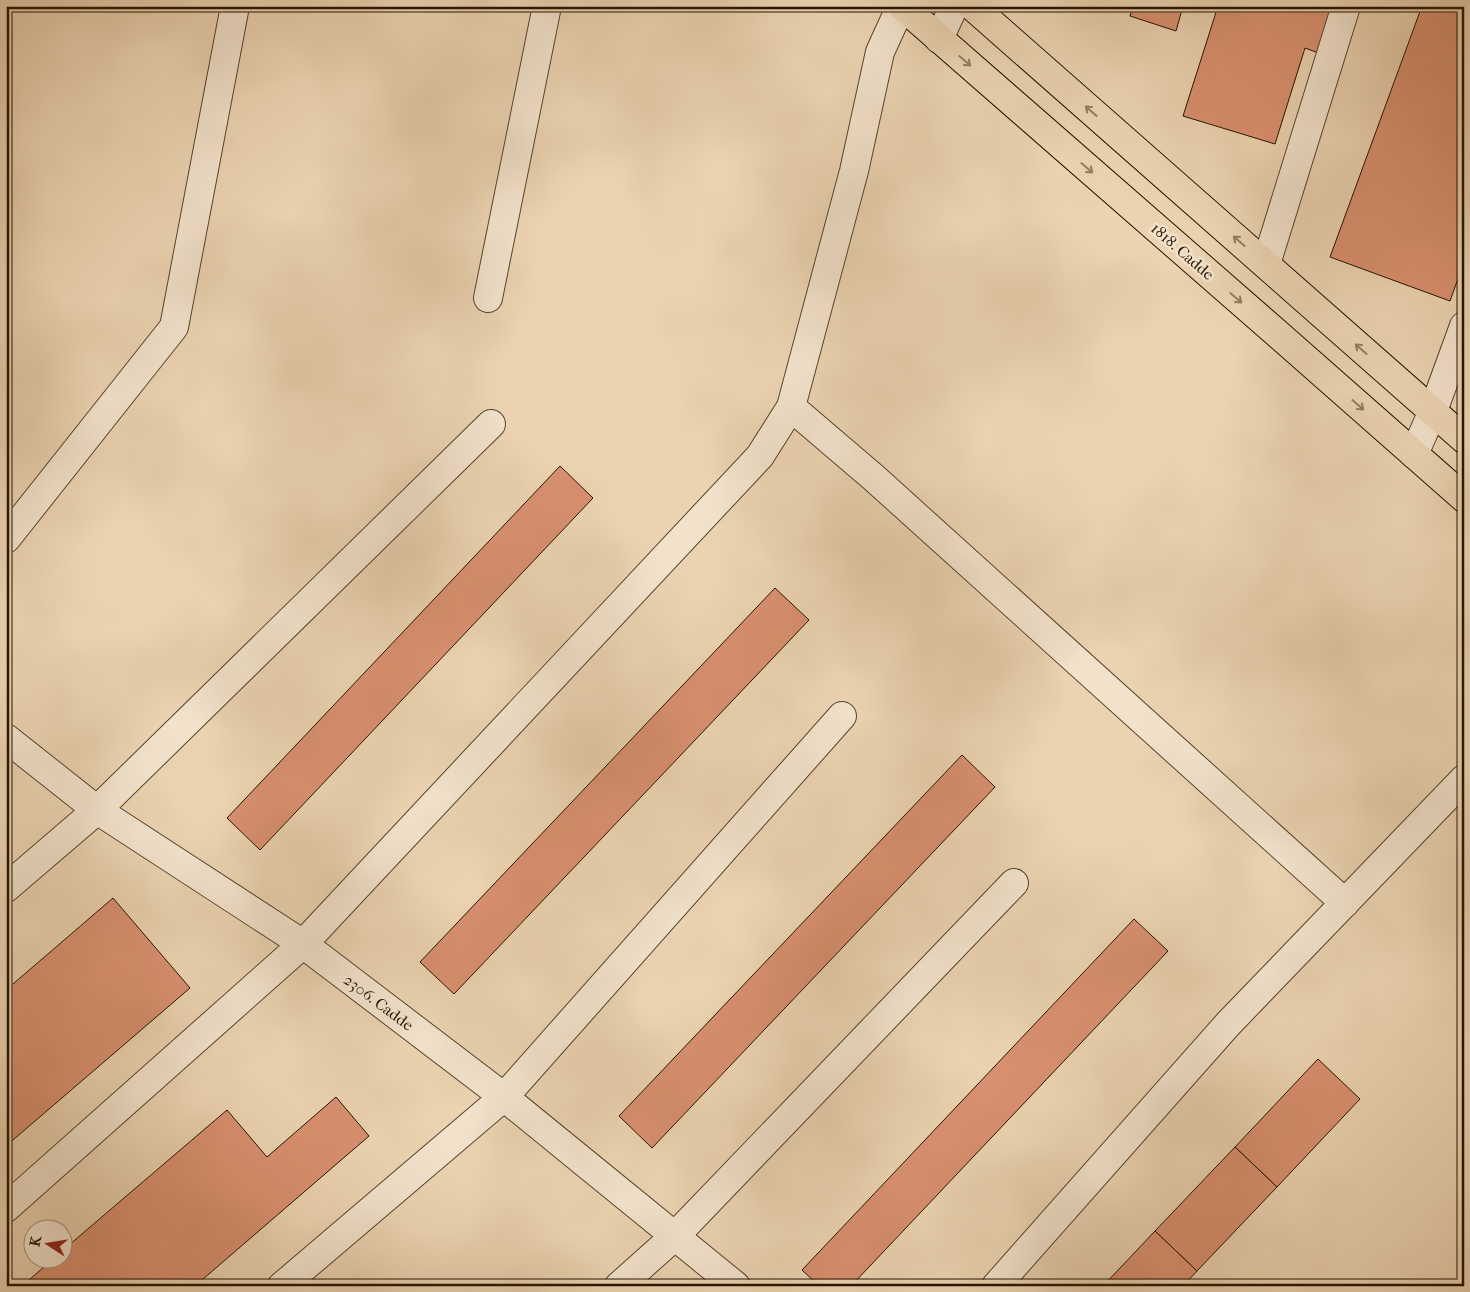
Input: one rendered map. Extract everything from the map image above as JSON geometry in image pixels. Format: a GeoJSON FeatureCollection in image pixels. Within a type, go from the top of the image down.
{"type":"FeatureCollection","features":[{"type":"Feature","properties":{"kind":"main road","name":"1818. Cadde"},"geometry":{"type":"LineString","coordinates":[[901,6],[1464,498]]}},
{"type":"Feature","properties":{"kind":"main road"},"geometry":{"type":"LineString","coordinates":[[972,6],[1464,439]]}},
{"type":"Feature","properties":{"kind":"street"},"geometry":{"type":"LineString","coordinates":[[6,540],[174,327],[235,6]]}},
{"type":"Feature","properties":{"kind":"street"},"geometry":{"type":"LineString","coordinates":[[488,298],[547,6]]}},
{"type":"Feature","properties":{"kind":"street"},"geometry":{"type":"LineString","coordinates":[[6,1208],[303,944],[760,456],[791,408],[854,171],[880,52],[901,6]]}},
{"type":"Feature","properties":{"kind":"street"},"geometry":{"type":"LineString","coordinates":[[939,39],[954,6]]}},
{"type":"Feature","properties":{"kind":"street"},"geometry":{"type":"LineString","coordinates":[[1266,264],[1346,6]]}},
{"type":"Feature","properties":{"kind":"street"},"geometry":{"type":"LineString","coordinates":[[1414,454],[1433,411],[1464,326]]}},
{"type":"Feature","properties":{"kind":"street"},"geometry":{"type":"LineString","coordinates":[[791,408],[874,477],[1345,903]]}},
{"type":"Feature","properties":{"kind":"street"},"geometry":{"type":"LineString","coordinates":[[6,888],[97,810],[491,424]]}},
{"type":"Feature","properties":{"kind":"street"},"geometry":{"type":"LineString","coordinates":[[282,1286],[504,1097],[842,716]]}},
{"type":"Feature","properties":{"kind":"street","name":"2306. Cadde"},"geometry":{"type":"LineString","coordinates":[[6,738],[97,810],[303,944],[504,1097],[736,1286]]}},
{"type":"Feature","properties":{"kind":"street"},"geometry":{"type":"LineString","coordinates":[[996,1286],[1228,1024],[1464,779]]}},
{"type":"Feature","properties":{"kind":"street"},"geometry":{"type":"LineString","coordinates":[[619,1286],[675,1236],[1014,883]]}},
{"type":"Feature","properties":{"kind":"building"},"geometry":{"type":"Polygon","coordinates":[[[1133,6],[1183,6],[1176,31],[1130,16],[1133,6]]]}},
{"type":"Feature","properties":{"kind":"building"},"geometry":{"type":"Polygon","coordinates":[[[1218,6],[1339,6],[1324,55],[1305,48],[1275,144],[1183,116],[1218,6]]]}},
{"type":"Feature","properties":{"kind":"building"},"geometry":{"type":"Polygon","coordinates":[[[1422,6],[1464,6],[1464,262],[1450,301],[1330,257],[1422,6]]]}},
{"type":"Feature","properties":{"kind":"building"},"geometry":{"type":"Polygon","coordinates":[[[560,466],[593,498],[260,850],[227,818],[560,466]]]}},
{"type":"Feature","properties":{"kind":"building"},"geometry":{"type":"Polygon","coordinates":[[[775,588],[809,620],[454,994],[420,962],[775,588]]]}},
{"type":"Feature","properties":{"kind":"building"},"geometry":{"type":"Polygon","coordinates":[[[962,755],[995,787],[652,1148],[619,1116],[962,755]]]}},
{"type":"Feature","properties":{"kind":"building"},"geometry":{"type":"Polygon","coordinates":[[[113,898],[190,988],[6,1146],[6,990],[113,898]]]}},
{"type":"Feature","properties":{"kind":"building"},"geometry":{"type":"Polygon","coordinates":[[[1134,919],[1168,951],[851,1286],[819,1286],[802,1270],[1134,919]]]}},
{"type":"Feature","properties":{"kind":"building"},"geometry":{"type":"Polygon","coordinates":[[[1318,1059],[1360,1099],[1277,1187],[1235,1147],[1318,1059]]]}},
{"type":"Feature","properties":{"kind":"building"},"geometry":{"type":"Polygon","coordinates":[[[336,1097],[369,1136],[195,1286],[22,1286],[40,1270],[72,1270],[72,1242],[227,1110],[267,1157],[336,1097]]]}},
{"type":"Feature","properties":{"kind":"building"},"geometry":{"type":"Polygon","coordinates":[[[1235,1147],[1277,1187],[1197,1271],[1155,1231],[1235,1147]]]}},
{"type":"Feature","properties":{"kind":"building"},"geometry":{"type":"Polygon","coordinates":[[[1155,1231],[1197,1271],[1183,1286],[1103,1286],[1155,1231]]]}}]}
